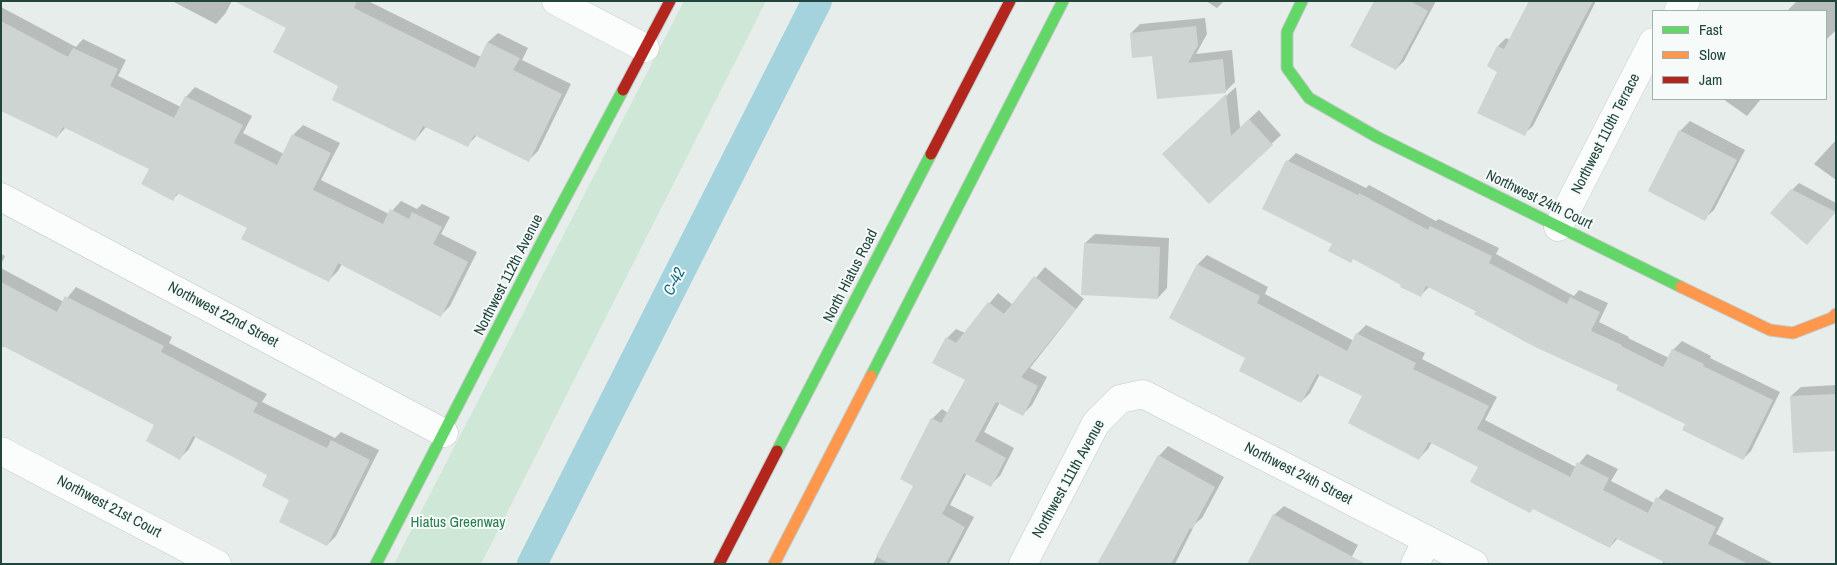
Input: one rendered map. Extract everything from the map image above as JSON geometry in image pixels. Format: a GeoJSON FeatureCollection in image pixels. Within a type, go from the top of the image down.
{"type":"FeatureCollection","features":[{"type":"Feature","properties":{"kind":"street"},"geometry":{"type":"LineString","coordinates":[[556,1],[645,48]]}},
{"type":"Feature","properties":{"kind":"street","name":"Northwest 112th Avenue"},"geometry":{"type":"LineString","coordinates":[[376,564],[549,229],[670,1]]}},
{"type":"Feature","properties":{"kind":"street","name":"North Hiatus Road"},"geometry":{"type":"LineString","coordinates":[[718,564],[1010,1]]}},
{"type":"Feature","properties":{"kind":"street"},"geometry":{"type":"LineString","coordinates":[[774,564],[1063,1]]}},
{"type":"Feature","properties":{"kind":"street","name":"Northwest 24th Court"},"geometry":{"type":"LineString","coordinates":[[1302,1],[1287,32],[1286,68],[1310,98],[1377,136],[1770,330],[1794,333],[1832,318],[1836,314]]}},
{"type":"Feature","properties":{"kind":"street","name":"Northwest 110th Terrace"},"geometry":{"type":"LineString","coordinates":[[1558,227],[1652,44]]}},
{"type":"Feature","properties":{"kind":"street","name":"Northwest 22nd Street"},"geometry":{"type":"LineString","coordinates":[[1,197],[444,433]]}},
{"type":"Feature","properties":{"kind":"street","name":"Northwest 24th Street"},"geometry":{"type":"LineString","coordinates":[[1120,399],[1143,394],[1421,552],[1474,564]]}},
{"type":"Feature","properties":{"kind":"street","name":"Northwest 111th Avenue"},"geometry":{"type":"LineString","coordinates":[[1023,564],[1096,422],[1120,399]]}},
{"type":"Feature","properties":{"kind":"street","name":"Northwest 21st Court"},"geometry":{"type":"LineString","coordinates":[[1,451],[217,564]]}},
{"type":"Feature","properties":{"kind":"green space","name":"Hiatus Greenway"},"geometry":{"type":"Polygon","coordinates":[[[684,1],[766,1],[481,564],[394,564],[684,1]]]}},
{"type":"Feature","properties":{"kind":"building"},"geometry":{"type":"Polygon","coordinates":[[[234,1],[357,1],[354,8],[475,68],[487,42],[520,58],[513,70],[562,94],[529,162],[474,135],[468,147],[423,126],[415,141],[332,100],[338,86],[273,52],[286,28],[234,1]]]}},
{"type":"Feature","properties":{"kind":"building"},"geometry":{"type":"Polygon","coordinates":[[[1374,1],[1410,1],[1428,11],[1396,70],[1350,46],[1374,1]]]}},
{"type":"Feature","properties":{"kind":"building"},"geometry":{"type":"Polygon","coordinates":[[[1529,1],[1593,1],[1558,67],[1525,136],[1477,113],[1497,72],[1487,66],[1497,46],[1504,49],[1529,1]]]}},
{"type":"Feature","properties":{"kind":"building"},"geometry":{"type":"Polygon","coordinates":[[[1,21],[68,57],[73,48],[118,69],[110,86],[174,118],[185,96],[243,125],[234,143],[277,165],[292,134],[331,153],[313,190],[383,224],[390,209],[409,219],[412,212],[442,227],[433,244],[468,262],[441,317],[338,263],[329,282],[241,239],[247,228],[177,193],[173,201],[141,184],[149,169],[63,127],[57,138],[1,111],[1,21]]]}},
{"type":"Feature","properties":{"kind":"building"},"geometry":{"type":"Polygon","coordinates":[[[1196,26],[1198,45],[1188,63],[1223,59],[1226,93],[1157,99],[1152,56],[1132,58],[1130,33],[1196,26]]]}},
{"type":"Feature","properties":{"kind":"building"},"geometry":{"type":"Polygon","coordinates":[[[1226,94],[1231,136],[1249,119],[1273,145],[1209,204],[1162,154],[1226,94]]]}},
{"type":"Feature","properties":{"kind":"building"},"geometry":{"type":"Polygon","coordinates":[[[1679,130],[1737,160],[1705,221],[1648,191],[1679,130]]]}},
{"type":"Feature","properties":{"kind":"building"},"geometry":{"type":"Polygon","coordinates":[[[1286,160],[1358,195],[1359,193],[1428,230],[1430,226],[1492,256],[1489,263],[1567,304],[1570,297],[1600,312],[1591,331],[1663,367],[1672,349],[1773,400],[1743,460],[1682,430],[1685,424],[1616,390],[1618,385],[1535,347],[1474,314],[1476,311],[1426,286],[1421,297],[1400,287],[1401,285],[1353,259],[1351,263],[1328,251],[1332,244],[1262,209],[1286,160]]]}},
{"type":"Feature","properties":{"kind":"building"},"geometry":{"type":"Polygon","coordinates":[[[1791,189],[1836,212],[1807,245],[1770,213],[1791,189]]]}},
{"type":"Feature","properties":{"kind":"building"},"geometry":{"type":"Polygon","coordinates":[[[1084,243],[1160,247],[1158,299],[1081,295],[1084,243]]]}},
{"type":"Feature","properties":{"kind":"building"},"geometry":{"type":"Polygon","coordinates":[[[1197,264],[1260,296],[1257,303],[1347,351],[1356,333],[1416,363],[1413,369],[1489,406],[1477,429],[1570,477],[1577,462],[1609,478],[1603,490],[1648,513],[1656,497],[1716,527],[1708,544],[1748,564],[1668,564],[1615,538],[1610,548],[1533,509],[1530,513],[1470,482],[1478,467],[1429,442],[1419,460],[1348,423],[1362,396],[1317,374],[1301,403],[1239,371],[1245,358],[1169,318],[1197,264]]]}},
{"type":"Feature","properties":{"kind":"building"},"geometry":{"type":"Polygon","coordinates":[[[1034,276],[1076,309],[1021,377],[1038,386],[1023,416],[996,402],[975,441],[1006,458],[991,487],[964,473],[942,514],[965,527],[946,564],[890,564],[876,556],[913,486],[900,479],[931,418],[941,423],[965,380],[932,363],[946,337],[956,343],[988,302],[1004,314],[1034,276]]]}},
{"type":"Feature","properties":{"kind":"building"},"geometry":{"type":"Polygon","coordinates":[[[1,282],[57,312],[65,296],[164,346],[161,352],[258,403],[253,412],[327,448],[331,440],[370,460],[327,546],[279,522],[289,500],[262,486],[267,475],[193,436],[180,460],[146,441],[154,425],[1,345],[1,282]]]}},
{"type":"Feature","properties":{"kind":"building"},"geometry":{"type":"Polygon","coordinates":[[[1836,394],[1836,451],[1793,453],[1790,396],[1836,394]]]}},
{"type":"Feature","properties":{"kind":"building"},"geometry":{"type":"Polygon","coordinates":[[[1158,455],[1215,487],[1192,529],[1190,528],[1171,564],[1097,564],[1158,455]]]}},
{"type":"Feature","properties":{"kind":"building"},"geometry":{"type":"Polygon","coordinates":[[[1273,514],[1366,564],[1247,564],[1273,514]]]}},
{"type":"Feature","properties":{"kind":"waterway","name":"C-42"},"geometry":{"type":"LineString","coordinates":[[532,564],[817,1]]}},
{"type":"Feature","properties":{"kind":"traffic: fast"},"geometry":{"type":"LineString","coordinates":[[871,376],[1063,1]]}},
{"type":"Feature","properties":{"kind":"traffic: fast"},"geometry":{"type":"LineString","coordinates":[[1302,1],[1287,32],[1287,68],[1309,98],[1377,137],[1681,287]]}},
{"type":"Feature","properties":{"kind":"traffic: fast"},"geometry":{"type":"LineString","coordinates":[[376,564],[544,238],[623,90]]}},
{"type":"Feature","properties":{"kind":"traffic: fast"},"geometry":{"type":"LineString","coordinates":[[777,451],[931,154]]}},
{"type":"Feature","properties":{"kind":"traffic: slow"},"geometry":{"type":"LineString","coordinates":[[1681,287],[1770,330],[1793,333],[1832,318],[1836,314]]}},
{"type":"Feature","properties":{"kind":"traffic: slow"},"geometry":{"type":"LineString","coordinates":[[774,564],[871,376]]}},
{"type":"Feature","properties":{"kind":"traffic: jam"},"geometry":{"type":"LineString","coordinates":[[623,90],[670,1]]}},
{"type":"Feature","properties":{"kind":"traffic: jam"},"geometry":{"type":"LineString","coordinates":[[931,154],[1010,1]]}},
{"type":"Feature","properties":{"kind":"traffic: jam"},"geometry":{"type":"LineString","coordinates":[[719,564],[777,451]]}}]}
